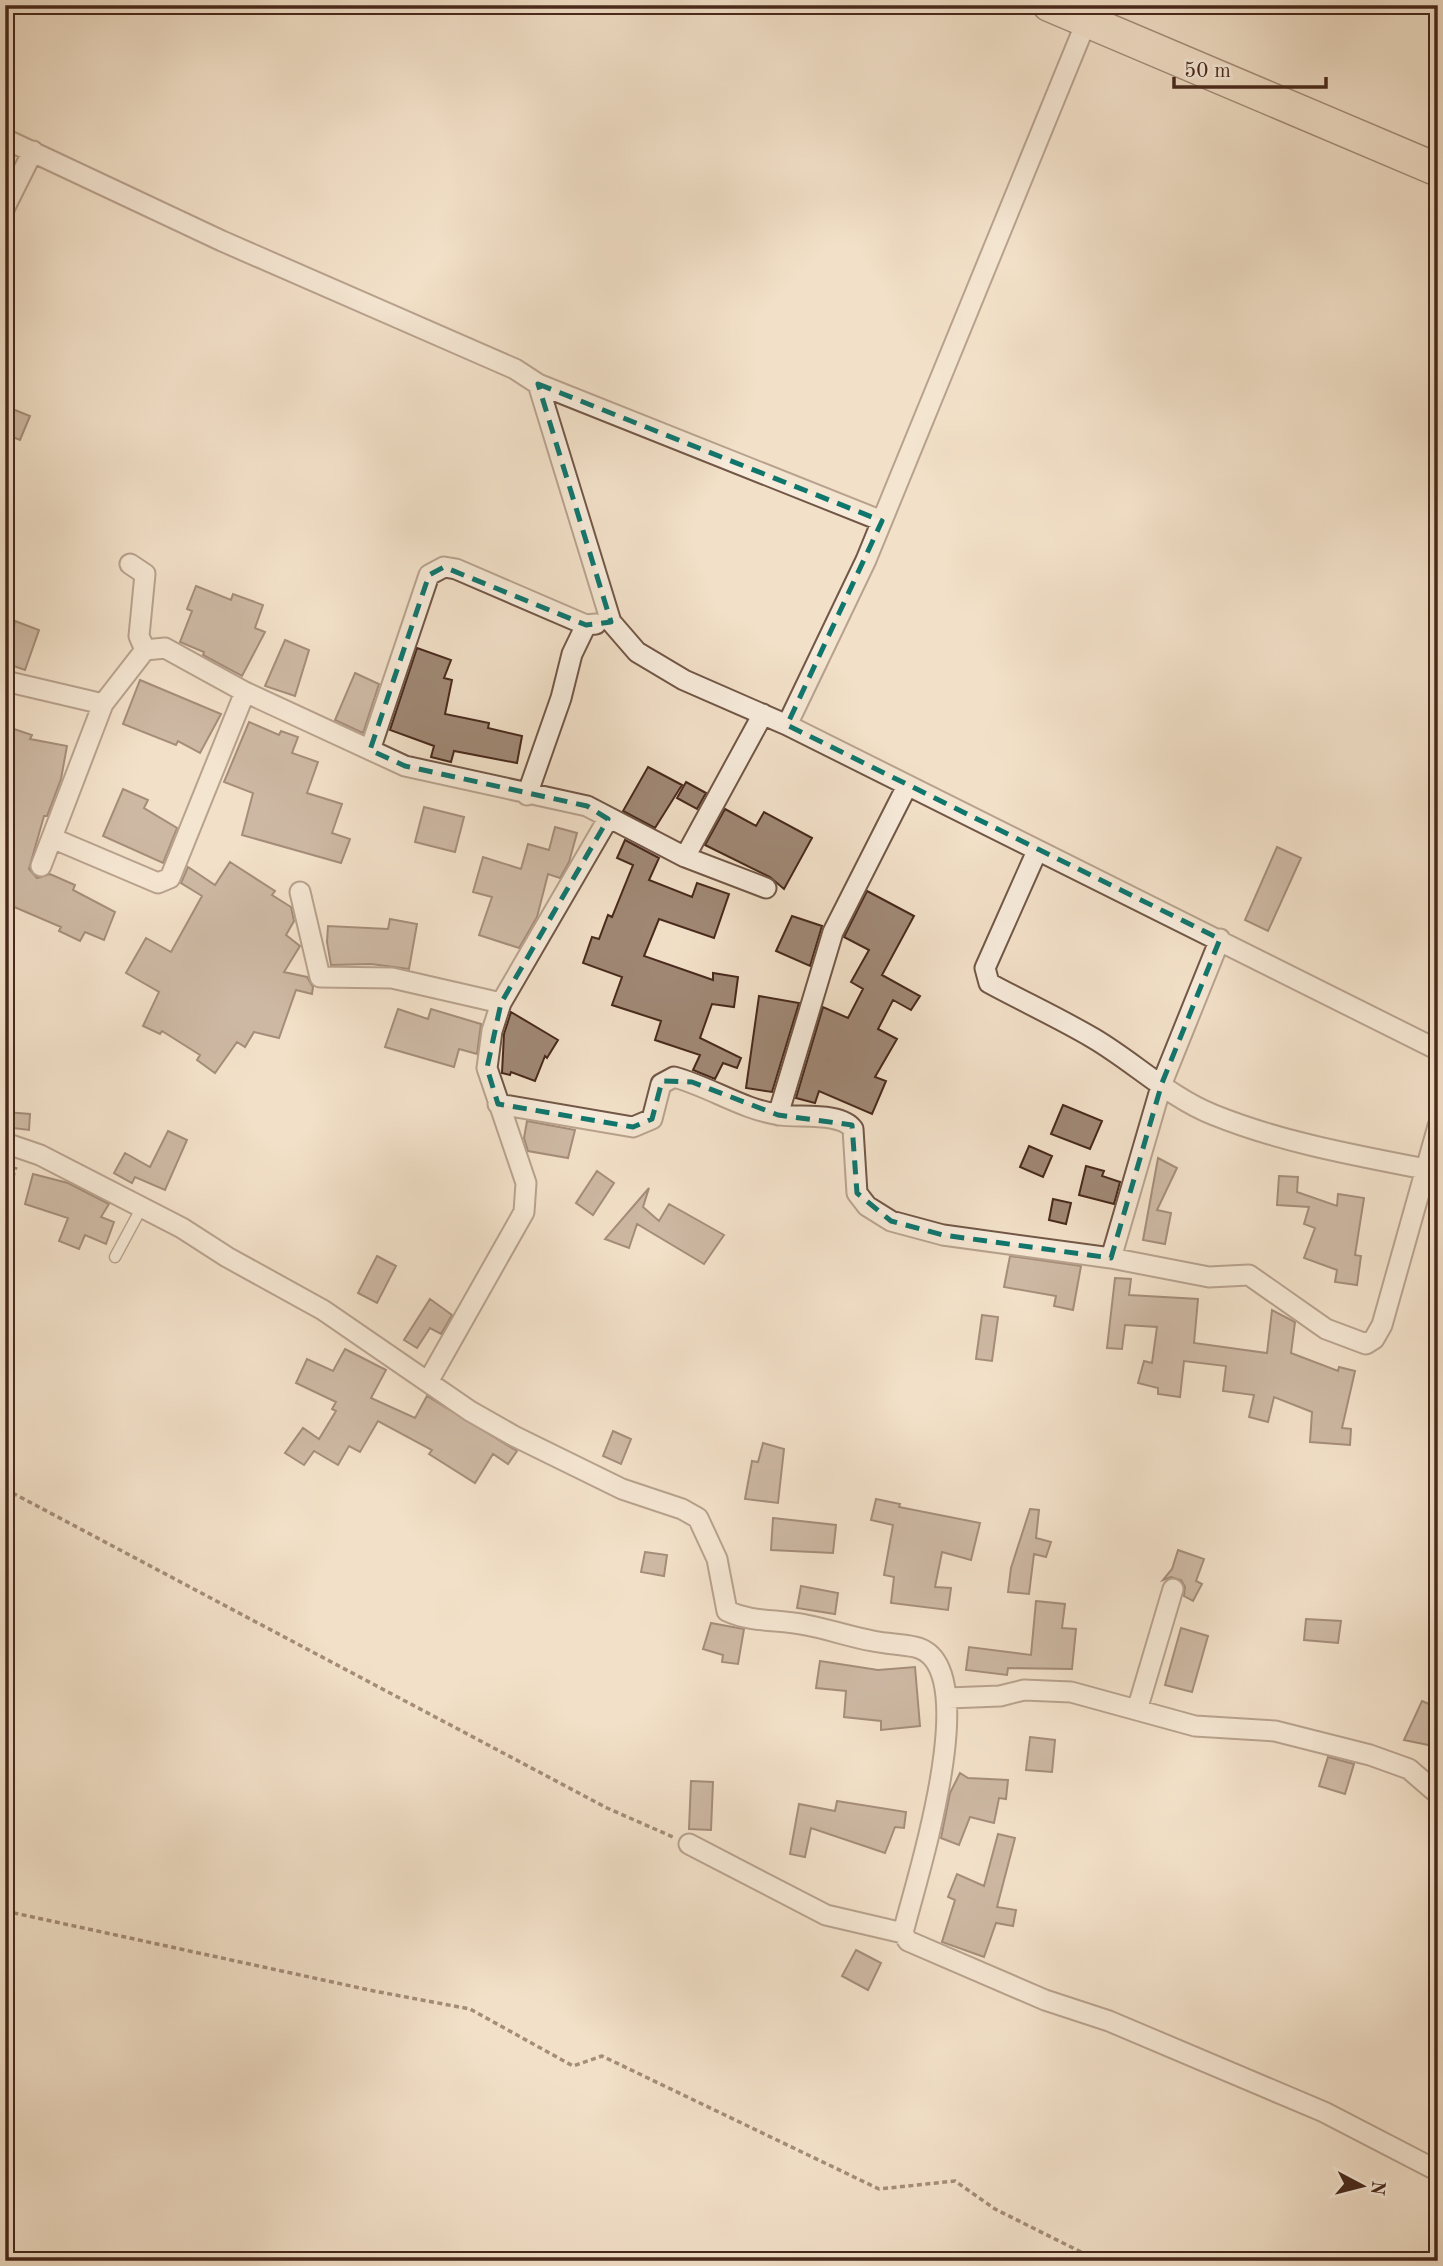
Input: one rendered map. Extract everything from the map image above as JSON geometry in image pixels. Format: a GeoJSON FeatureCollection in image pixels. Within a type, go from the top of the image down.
{"type":"FeatureCollection","features":[{"type":"Feature","properties":{"kind":"main road"},"geometry":{"type":"LineString","coordinates":[[1049,5],[1438,170]]}},
{"type":"Feature","properties":{"kind":"street"},"geometry":{"type":"LineString","coordinates":[[787,725],[882,521],[1087,20]]}},
{"type":"Feature","properties":{"kind":"street"},"geometry":{"type":"LineString","coordinates":[[5,139],[222,242],[515,369],[538,384],[882,521]]}},
{"type":"Feature","properties":{"kind":"street"},"geometry":{"type":"LineString","coordinates":[[5,207],[33,151]]}},
{"type":"Feature","properties":{"kind":"street"},"geometry":{"type":"LineString","coordinates":[[538,384],[611,622],[637,652],[684,680],[787,725],[1438,1050]]}},
{"type":"Feature","properties":{"kind":"street"},"geometry":{"type":"LineString","coordinates":[[130,564],[145,574],[139,636],[145,650]]}},
{"type":"Feature","properties":{"kind":"street"},"geometry":{"type":"LineString","coordinates":[[370,750],[429,575],[444,567],[456,569],[586,625],[611,622]]}},
{"type":"Feature","properties":{"kind":"street"},"geometry":{"type":"LineString","coordinates":[[527,795],[561,698],[572,654],[586,625]]}},
{"type":"Feature","properties":{"kind":"street"},"geometry":{"type":"LineString","coordinates":[[41,866],[103,704],[145,650],[165,648],[245,692],[405,766],[527,795],[587,806],[685,857],[766,888]]}},
{"type":"Feature","properties":{"kind":"street"},"geometry":{"type":"LineString","coordinates":[[5,681],[103,704]]}},
{"type":"Feature","properties":{"kind":"street"},"geometry":{"type":"LineString","coordinates":[[52,838],[158,883],[165,882],[170,878],[245,692]]}},
{"type":"Feature","properties":{"kind":"street"},"geometry":{"type":"LineString","coordinates":[[685,857],[763,714]]}},
{"type":"Feature","properties":{"kind":"street"},"geometry":{"type":"LineString","coordinates":[[778,1115],[833,932],[906,786]]}},
{"type":"Feature","properties":{"kind":"street"},"geometry":{"type":"LineString","coordinates":[[429,1380],[524,1212],[526,1183],[487,1068],[492,1031],[501,1003],[608,819]]}},
{"type":"Feature","properties":{"kind":"street"},"geometry":{"type":"LineString","coordinates":[[1037,851],[985,968],[989,983],[1093,1038],[1172,1093],[1213,1114],[1278,1136],[1344,1153],[1425,1169]]}},
{"type":"Feature","properties":{"kind":"street"},"geometry":{"type":"LineString","coordinates":[[300,892],[320,977],[392,978],[501,1003]]}},
{"type":"Feature","properties":{"kind":"street"},"geometry":{"type":"LineString","coordinates":[[1111,1258],[1161,1083],[1220,939]]}},
{"type":"Feature","properties":{"kind":"street"},"geometry":{"type":"LineString","coordinates":[[498,1104],[633,1127],[652,1119],[661,1084],[674,1077],[736,1103],[778,1115],[832,1119],[849,1124],[855,1141],[854,1182],[857,1193],[867,1206],[891,1221],[943,1235],[1111,1258],[1209,1277],[1249,1275],[1326,1329],[1366,1344],[1374,1339],[1382,1325],[1438,1126]]}},
{"type":"Feature","properties":{"kind":"street"},"geometry":{"type":"LineString","coordinates":[[13,1145],[142,1207],[323,1310],[429,1380],[470,1411],[514,1436],[622,1489],[682,1509],[698,1518],[717,1559],[727,1611],[746,1620],[803,1624],[872,1641],[918,1647],[929,1653],[948,1698],[946,1759],[903,1933]]}},
{"type":"Feature","properties":{"kind":"street"},"geometry":{"type":"LineString","coordinates":[[1137,1710],[1173,1589]]}},
{"type":"Feature","properties":{"kind":"street"},"geometry":{"type":"LineString","coordinates":[[948,1698],[1000,1696],[1024,1690],[1071,1692],[1195,1726],[1275,1731],[1370,1755],[1409,1769],[1438,1794]]}},
{"type":"Feature","properties":{"kind":"street"},"geometry":{"type":"LineString","coordinates":[[689,1844],[825,1915],[903,1933],[908,1941],[1045,2000],[1109,2021],[1324,2112],[1438,2171]]}},
{"type":"Feature","properties":{"kind":"lane"},"geometry":{"type":"LineString","coordinates":[[115,1257],[142,1207]]}},
{"type":"Feature","properties":{"kind":"path"},"geometry":{"type":"LineString","coordinates":[[5,1202],[13,1145]]}},
{"type":"Feature","properties":{"kind":"path"},"geometry":{"type":"LineString","coordinates":[[5,1325],[5,1343]]}},
{"type":"Feature","properties":{"kind":"path"},"geometry":{"type":"LineString","coordinates":[[5,1489],[607,1808],[689,1844]]}},
{"type":"Feature","properties":{"kind":"path"},"geometry":{"type":"LineString","coordinates":[[5,1910],[374,1992],[470,2009],[573,2066],[602,2056],[879,2189],[956,2181],[995,2208],[1099,2261]]}},
{"type":"Feature","properties":{"kind":"highlighted area"},"geometry":{"type":"Polygon","coordinates":[[[538,384],[882,521],[787,725],[1220,939],[1162,1083],[1111,1258],[943,1235],[891,1221],[857,1193],[852,1125],[778,1115],[692,1082],[662,1081],[652,1119],[633,1127],[498,1104],[487,1068],[501,1003],[608,819],[587,806],[405,766],[370,750],[429,575],[444,567],[586,625],[611,622],[538,384]]]}},
{"type":"Feature","properties":{"kind":"building"},"geometry":{"type":"Polygon","coordinates":[[[5,406],[30,416],[20,440],[5,434],[5,406]]]}},
{"type":"Feature","properties":{"kind":"building"},"geometry":{"type":"Polygon","coordinates":[[[196,586],[231,600],[233,594],[263,605],[255,628],[265,632],[242,676],[203,655],[204,652],[180,642],[192,611],[187,609],[196,586]]]}},
{"type":"Feature","properties":{"kind":"building"},"geometry":{"type":"Polygon","coordinates":[[[15,621],[39,630],[25,670],[5,663],[5,623],[14,626],[15,621]]]}},
{"type":"Feature","properties":{"kind":"building"},"geometry":{"type":"Polygon","coordinates":[[[285,640],[309,650],[295,696],[265,686],[285,640]]]}},
{"type":"Feature","properties":{"kind":"building"},"geometry":{"type":"Polygon","coordinates":[[[417,648],[451,660],[444,678],[452,680],[445,714],[489,723],[488,728],[522,736],[517,763],[454,751],[451,762],[431,757],[434,746],[390,730],[417,648]]]}},
{"type":"Feature","properties":{"kind":"building"},"geometry":{"type":"Polygon","coordinates":[[[355,673],[379,684],[363,733],[335,720],[355,673]]]}},
{"type":"Feature","properties":{"kind":"building"},"geometry":{"type":"Polygon","coordinates":[[[140,680],[221,714],[200,753],[178,741],[176,745],[123,724],[140,680]]]}},
{"type":"Feature","properties":{"kind":"building"},"geometry":{"type":"Polygon","coordinates":[[[249,722],[279,735],[281,731],[298,737],[292,753],[318,762],[307,793],[342,804],[332,833],[350,839],[341,863],[242,835],[253,793],[224,782],[249,722]]]}},
{"type":"Feature","properties":{"kind":"building"},"geometry":{"type":"Polygon","coordinates":[[[5,726],[32,735],[30,739],[67,746],[61,779],[47,816],[44,816],[29,869],[37,878],[50,874],[75,885],[73,890],[115,912],[104,940],[85,932],[80,941],[59,931],[61,927],[5,903],[5,726]]]}},
{"type":"Feature","properties":{"kind":"building"},"geometry":{"type":"Polygon","coordinates":[[[648,767],[682,785],[655,828],[623,811],[648,767]]]}},
{"type":"Feature","properties":{"kind":"building"},"geometry":{"type":"Polygon","coordinates":[[[686,782],[706,793],[697,809],[677,798],[686,782]]]}},
{"type":"Feature","properties":{"kind":"building"},"geometry":{"type":"Polygon","coordinates":[[[123,789],[148,800],[144,808],[177,828],[163,863],[103,836],[123,789]]]}},
{"type":"Feature","properties":{"kind":"building"},"geometry":{"type":"Polygon","coordinates":[[[424,807],[464,817],[455,852],[415,842],[424,807]]]}},
{"type":"Feature","properties":{"kind":"building"},"geometry":{"type":"Polygon","coordinates":[[[725,809],[756,826],[764,812],[812,838],[784,889],[770,877],[705,845],[725,809]]]}},
{"type":"Feature","properties":{"kind":"building"},"geometry":{"type":"Polygon","coordinates":[[[555,827],[577,833],[569,862],[560,878],[548,874],[537,917],[519,948],[479,935],[492,897],[473,892],[483,857],[521,869],[528,844],[549,850],[555,827]]]}},
{"type":"Feature","properties":{"kind":"building"},"geometry":{"type":"Polygon","coordinates":[[[625,840],[659,858],[649,880],[692,897],[697,883],[729,894],[714,938],[659,919],[644,956],[713,980],[713,973],[738,977],[734,1007],[712,1004],[700,1038],[741,1058],[737,1068],[723,1063],[715,1079],[693,1070],[700,1055],[655,1040],[661,1021],[612,1005],[622,977],[583,963],[592,937],[599,939],[608,915],[612,917],[633,865],[617,858],[625,840]]]}},
{"type":"Feature","properties":{"kind":"building"},"geometry":{"type":"Polygon","coordinates":[[[1277,847],[1301,858],[1268,931],[1245,920],[1277,847]]]}},
{"type":"Feature","properties":{"kind":"building"},"geometry":{"type":"Polygon","coordinates":[[[230,862],[275,891],[272,895],[291,907],[294,921],[286,935],[300,946],[284,972],[307,977],[313,987],[312,994],[296,990],[279,1038],[254,1032],[245,1047],[237,1042],[215,1073],[197,1060],[200,1055],[162,1031],[160,1034],[143,1026],[159,992],[126,973],[146,938],[171,952],[202,896],[181,883],[188,867],[215,885],[230,862]]]}},
{"type":"Feature","properties":{"kind":"building"},"geometry":{"type":"Polygon","coordinates":[[[867,891],[914,916],[882,975],[920,996],[911,1010],[893,1000],[878,1029],[897,1039],[875,1077],[886,1081],[872,1114],[819,1091],[815,1103],[796,1098],[823,1007],[848,1018],[863,989],[851,982],[869,950],[844,937],[867,891]]]}},
{"type":"Feature","properties":{"kind":"building"},"geometry":{"type":"Polygon","coordinates":[[[792,916],[822,926],[810,966],[776,951],[792,916]]]}},
{"type":"Feature","properties":{"kind":"building"},"geometry":{"type":"Polygon","coordinates":[[[390,919],[417,924],[409,969],[371,964],[331,965],[327,942],[328,926],[388,929],[390,919]]]}},
{"type":"Feature","properties":{"kind":"building"},"geometry":{"type":"Polygon","coordinates":[[[759,996],[799,1003],[772,1092],[746,1088],[759,996]]]}},
{"type":"Feature","properties":{"kind":"building"},"geometry":{"type":"Polygon","coordinates":[[[398,1009],[428,1019],[431,1009],[481,1024],[477,1054],[459,1049],[454,1067],[385,1047],[398,1009]]]}},
{"type":"Feature","properties":{"kind":"building"},"geometry":{"type":"Polygon","coordinates":[[[511,1012],[558,1040],[547,1058],[545,1056],[535,1081],[511,1072],[510,1075],[502,1073],[504,1034],[511,1012]]]}},
{"type":"Feature","properties":{"kind":"building"},"geometry":{"type":"Polygon","coordinates":[[[1063,1105],[1102,1121],[1090,1149],[1051,1134],[1063,1105]]]}},
{"type":"Feature","properties":{"kind":"building"},"geometry":{"type":"Polygon","coordinates":[[[5,1112],[30,1114],[29,1130],[5,1127],[5,1112]]]}},
{"type":"Feature","properties":{"kind":"building"},"geometry":{"type":"Polygon","coordinates":[[[527,1121],[575,1130],[568,1158],[528,1151],[524,1138],[527,1121]]]}},
{"type":"Feature","properties":{"kind":"building"},"geometry":{"type":"Polygon","coordinates":[[[168,1131],[187,1140],[165,1190],[135,1177],[132,1183],[114,1173],[125,1153],[150,1167],[168,1131]]]}},
{"type":"Feature","properties":{"kind":"building"},"geometry":{"type":"Polygon","coordinates":[[[1029,1146],[1052,1156],[1043,1177],[1020,1167],[1029,1146]]]}},
{"type":"Feature","properties":{"kind":"building"},"geometry":{"type":"Polygon","coordinates":[[[1158,1158],[1177,1168],[1157,1210],[1171,1213],[1165,1244],[1143,1240],[1158,1158]]]}},
{"type":"Feature","properties":{"kind":"building"},"geometry":{"type":"Polygon","coordinates":[[[1086,1166],[1104,1171],[1102,1176],[1120,1182],[1114,1204],[1079,1195],[1086,1166]]]}},
{"type":"Feature","properties":{"kind":"building"},"geometry":{"type":"Polygon","coordinates":[[[597,1171],[614,1183],[593,1215],[576,1203],[597,1171]]]}},
{"type":"Feature","properties":{"kind":"building"},"geometry":{"type":"Polygon","coordinates":[[[33,1174],[68,1183],[109,1204],[101,1217],[114,1222],[106,1244],[85,1235],[79,1249],[59,1241],[68,1218],[25,1204],[33,1174]]]}},
{"type":"Feature","properties":{"kind":"building"},"geometry":{"type":"Polygon","coordinates":[[[1279,1176],[1298,1177],[1297,1192],[1337,1206],[1338,1194],[1364,1198],[1355,1255],[1361,1256],[1357,1285],[1335,1282],[1337,1270],[1304,1258],[1315,1228],[1304,1224],[1309,1207],[1277,1205],[1279,1176]]]}},
{"type":"Feature","properties":{"kind":"building"},"geometry":{"type":"Polygon","coordinates":[[[649,1188],[643,1207],[659,1221],[669,1204],[724,1235],[704,1264],[637,1224],[629,1248],[605,1239],[649,1188]]]}},
{"type":"Feature","properties":{"kind":"building"},"geometry":{"type":"Polygon","coordinates":[[[1053,1199],[1071,1203],[1066,1224],[1049,1220],[1053,1199]]]}},
{"type":"Feature","properties":{"kind":"building"},"geometry":{"type":"Polygon","coordinates":[[[377,1256],[396,1266],[377,1303],[358,1293],[377,1256]]]}},
{"type":"Feature","properties":{"kind":"building"},"geometry":{"type":"Polygon","coordinates":[[[1010,1256],[1081,1266],[1073,1310],[1054,1306],[1056,1296],[1004,1287],[1010,1256]]]}},
{"type":"Feature","properties":{"kind":"building"},"geometry":{"type":"Polygon","coordinates":[[[1115,1278],[1131,1279],[1129,1295],[1198,1299],[1194,1343],[1267,1353],[1272,1310],[1295,1322],[1291,1353],[1338,1371],[1339,1367],[1355,1371],[1342,1428],[1351,1429],[1350,1445],[1310,1442],[1312,1412],[1274,1397],[1268,1422],[1249,1417],[1254,1395],[1223,1391],[1226,1366],[1184,1361],[1180,1397],[1158,1394],[1158,1388],[1138,1383],[1144,1361],[1152,1363],[1157,1327],[1125,1325],[1122,1349],[1107,1348],[1115,1278]]]}},
{"type":"Feature","properties":{"kind":"building"},"geometry":{"type":"Polygon","coordinates":[[[430,1299],[452,1315],[441,1334],[430,1328],[417,1348],[404,1340],[430,1299]]]}},
{"type":"Feature","properties":{"kind":"building"},"geometry":{"type":"Polygon","coordinates":[[[982,1315],[998,1317],[992,1361],[976,1359],[982,1315]]]}},
{"type":"Feature","properties":{"kind":"building"},"geometry":{"type":"Polygon","coordinates":[[[345,1349],[386,1370],[371,1398],[415,1418],[427,1396],[517,1451],[508,1464],[493,1454],[475,1483],[429,1454],[432,1450],[378,1421],[360,1452],[349,1446],[338,1465],[314,1451],[304,1465],[285,1453],[303,1428],[319,1439],[336,1411],[332,1409],[336,1402],[296,1383],[307,1359],[333,1371],[345,1349]]]}},
{"type":"Feature","properties":{"kind":"building"},"geometry":{"type":"Polygon","coordinates":[[[613,1431],[631,1439],[621,1464],[603,1456],[613,1431]]]}},
{"type":"Feature","properties":{"kind":"building"},"geometry":{"type":"Polygon","coordinates":[[[763,1443],[784,1449],[778,1503],[745,1499],[752,1461],[758,1462],[763,1443]]]}},
{"type":"Feature","properties":{"kind":"building"},"geometry":{"type":"Polygon","coordinates":[[[876,1499],[900,1504],[899,1507],[980,1523],[971,1560],[942,1552],[935,1587],[951,1588],[948,1610],[891,1603],[894,1577],[884,1575],[893,1525],[871,1520],[876,1499]]]}},
{"type":"Feature","properties":{"kind":"building"},"geometry":{"type":"Polygon","coordinates":[[[1030,1509],[1039,1510],[1036,1538],[1051,1542],[1046,1557],[1034,1554],[1029,1594],[1008,1592],[1011,1568],[1030,1509]]]}},
{"type":"Feature","properties":{"kind":"building"},"geometry":{"type":"Polygon","coordinates":[[[773,1518],[836,1525],[833,1553],[771,1550],[773,1518]]]}},
{"type":"Feature","properties":{"kind":"building"},"geometry":{"type":"Polygon","coordinates":[[[1178,1550],[1204,1559],[1196,1581],[1202,1584],[1193,1601],[1184,1596],[1185,1587],[1181,1580],[1171,1577],[1163,1580],[1172,1569],[1178,1550]]]}},
{"type":"Feature","properties":{"kind":"building"},"geometry":{"type":"Polygon","coordinates":[[[645,1552],[667,1555],[664,1576],[641,1572],[645,1552]]]}},
{"type":"Feature","properties":{"kind":"building"},"geometry":{"type":"Polygon","coordinates":[[[801,1586],[838,1593],[835,1614],[797,1608],[801,1586]]]}},
{"type":"Feature","properties":{"kind":"building"},"geometry":{"type":"Polygon","coordinates":[[[1036,1601],[1065,1604],[1062,1628],[1076,1629],[1072,1669],[1008,1668],[1007,1675],[966,1670],[969,1647],[1031,1655],[1036,1601]]]}},
{"type":"Feature","properties":{"kind":"building"},"geometry":{"type":"Polygon","coordinates":[[[1306,1619],[1341,1621],[1338,1643],[1304,1640],[1306,1619]]]}},
{"type":"Feature","properties":{"kind":"building"},"geometry":{"type":"Polygon","coordinates":[[[711,1623],[744,1629],[738,1664],[722,1662],[723,1655],[703,1649],[711,1623]]]}},
{"type":"Feature","properties":{"kind":"building"},"geometry":{"type":"Polygon","coordinates":[[[1181,1628],[1208,1636],[1192,1692],[1165,1685],[1181,1628]]]}},
{"type":"Feature","properties":{"kind":"building"},"geometry":{"type":"Polygon","coordinates":[[[820,1661],[878,1670],[915,1667],[920,1726],[881,1730],[881,1721],[844,1717],[846,1691],[816,1688],[820,1661]]]}},
{"type":"Feature","properties":{"kind":"building"},"geometry":{"type":"Polygon","coordinates":[[[1422,1701],[1438,1708],[1438,1747],[1404,1740],[1422,1701]]]}},
{"type":"Feature","properties":{"kind":"building"},"geometry":{"type":"Polygon","coordinates":[[[1030,1737],[1055,1740],[1052,1772],[1026,1770],[1030,1737]]]}},
{"type":"Feature","properties":{"kind":"building"},"geometry":{"type":"Polygon","coordinates":[[[1328,1757],[1354,1764],[1345,1794],[1319,1786],[1328,1757]]]}},
{"type":"Feature","properties":{"kind":"building"},"geometry":{"type":"Polygon","coordinates":[[[960,1773],[968,1778],[1008,1780],[1006,1799],[999,1798],[994,1823],[970,1817],[959,1845],[941,1838],[950,1793],[960,1773]]]}},
{"type":"Feature","properties":{"kind":"building"},"geometry":{"type":"Polygon","coordinates":[[[691,1781],[713,1782],[711,1830],[689,1829],[691,1781]]]}},
{"type":"Feature","properties":{"kind":"building"},"geometry":{"type":"Polygon","coordinates":[[[837,1801],[906,1812],[904,1828],[895,1827],[885,1853],[811,1828],[805,1857],[790,1854],[799,1804],[835,1811],[837,1801]]]}},
{"type":"Feature","properties":{"kind":"building"},"geometry":{"type":"Polygon","coordinates":[[[998,1834],[1015,1838],[997,1907],[1016,1910],[1013,1926],[996,1923],[984,1957],[942,1942],[955,1900],[948,1897],[957,1874],[984,1886],[998,1834]]]}},
{"type":"Feature","properties":{"kind":"building"},"geometry":{"type":"Polygon","coordinates":[[[856,1950],[881,1963],[868,1990],[842,1976],[856,1950]]]}}]}
